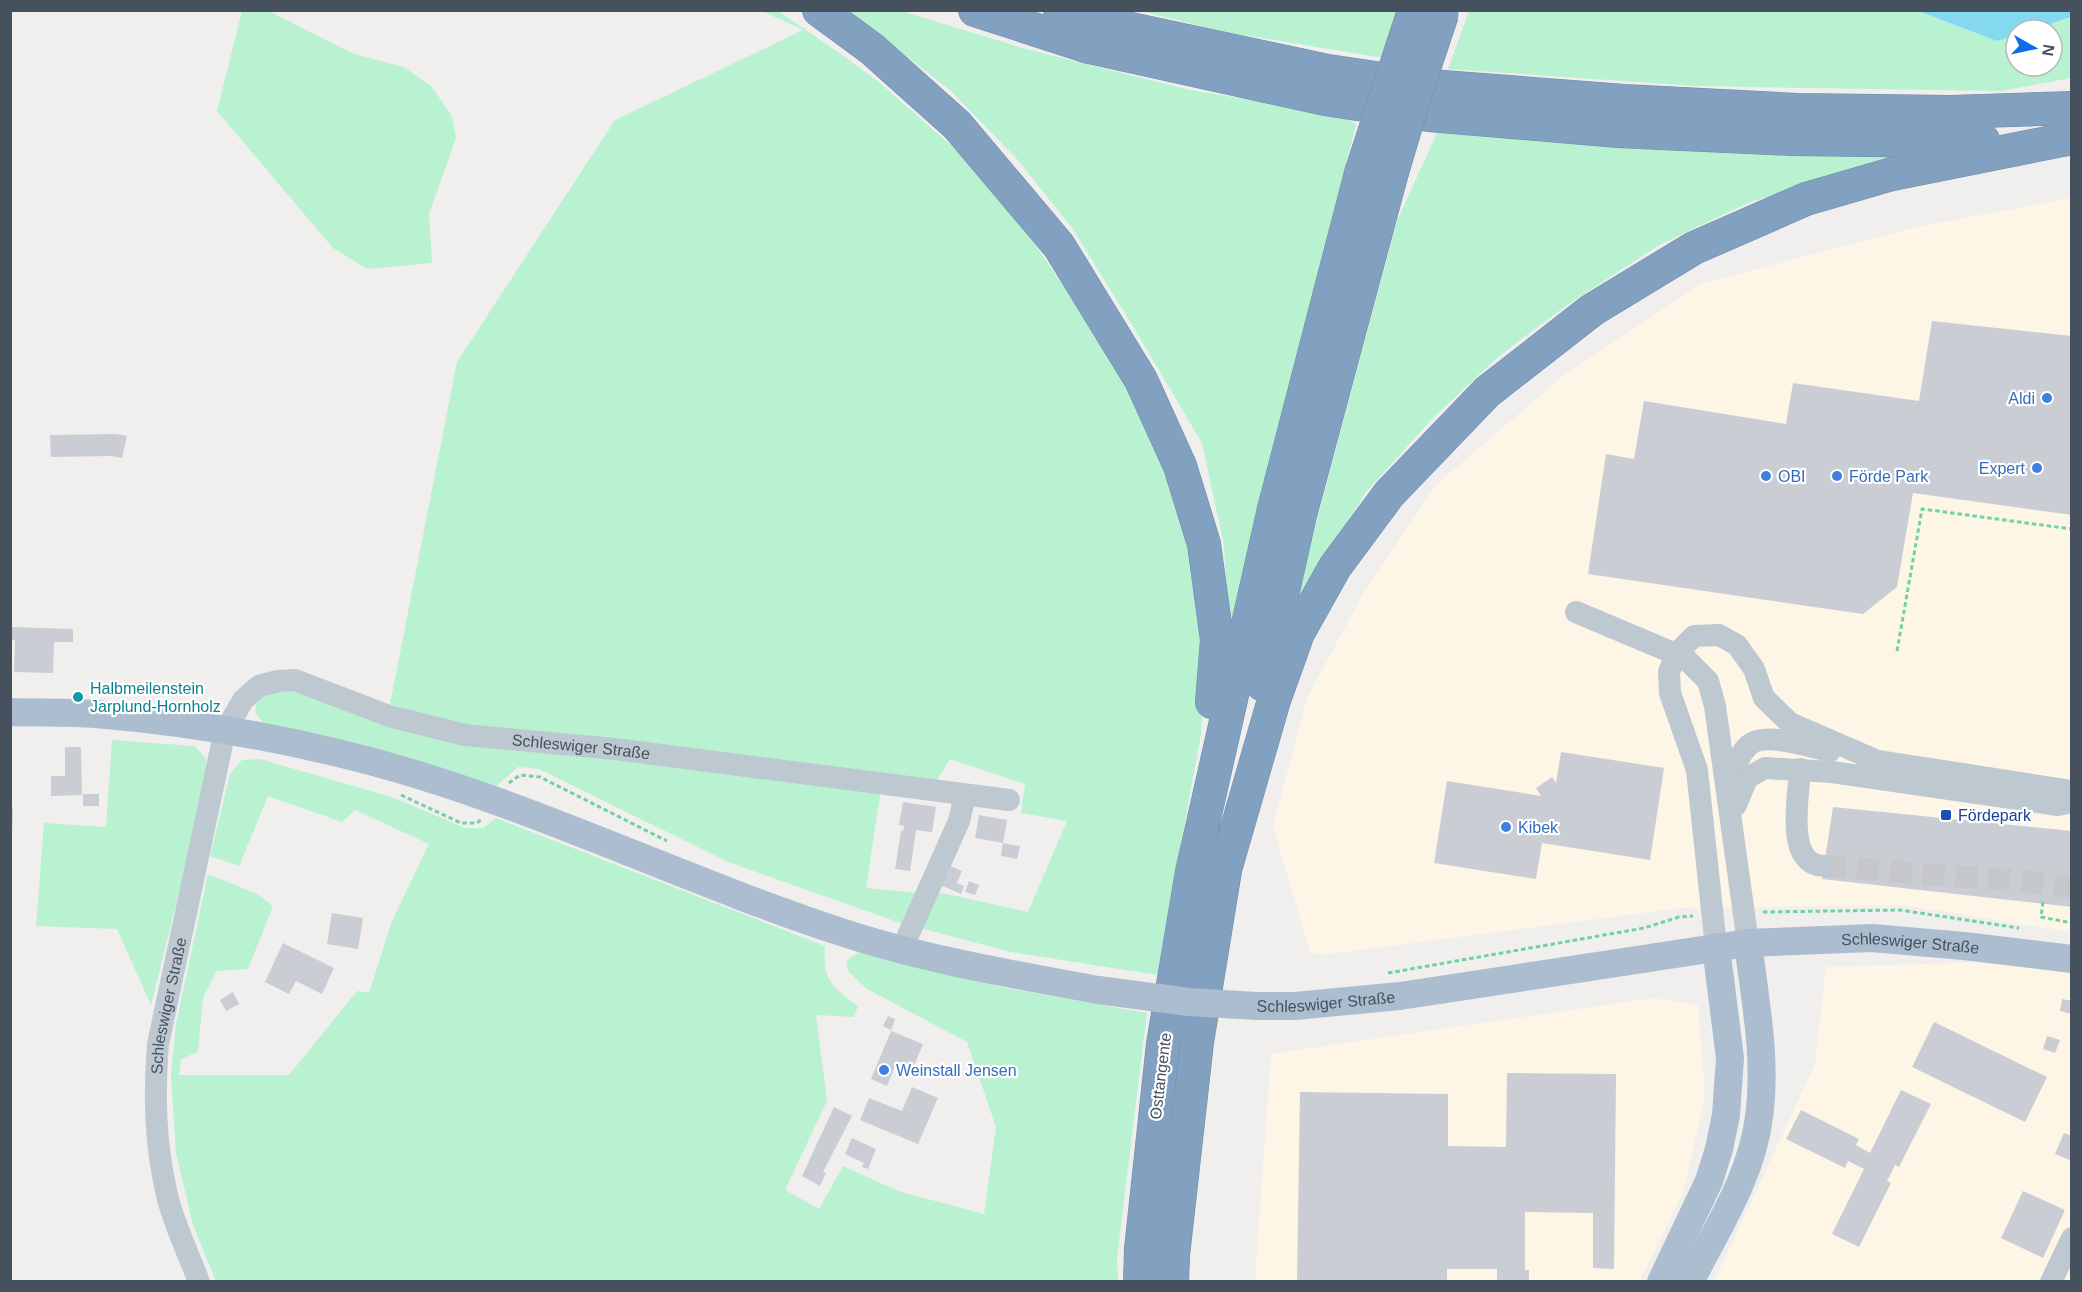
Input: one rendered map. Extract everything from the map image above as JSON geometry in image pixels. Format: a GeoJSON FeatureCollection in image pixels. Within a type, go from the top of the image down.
{"type":"FeatureCollection","features":[{"type":"Feature","properties":{"kind":"highway"},"geometry":{"type":"LineString","coordinates":[[819,10],[872,49],[957,125],[1059,246],[1141,381],[1180,466],[1203,544],[1217,640],[1211,720],[1192,872]]}},
{"type":"Feature","properties":{"kind":"highway"},"geometry":{"type":"LineString","coordinates":[[975,10],[1089,46],[1325,99],[1429,115],[1618,131],[1793,139],[1947,141],[2072,137]]}},
{"type":"Feature","properties":{"kind":"highway"},"geometry":{"type":"LineString","coordinates":[[1060,10],[1094,21],[1328,71],[1430,86],[1797,110],[1951,112],[2072,108]]}},
{"type":"Feature","properties":{"kind":"highway"},"geometry":{"type":"LineString","coordinates":[[1192,872],[1274,509],[1377,172],[1416,92],[1428,12]]}},
{"type":"Feature","properties":{"kind":"highway"},"geometry":{"type":"LineString","coordinates":[[1951,112],[2072,86]]}},
{"type":"Feature","properties":{"kind":"highway"},"geometry":{"type":"LineString","coordinates":[[1224,873],[1274,700],[1304,624],[1335,567],[1389,494],[1487,392],[1592,310],[1694,248],[1806,199],[1892,174],[2072,137]]}},
{"type":"Feature","properties":{"kind":"highway"},"geometry":{"type":"LineString","coordinates":[[1224,873],[1264,672],[1377,172]]}},
{"type":"Feature","properties":{"kind":"highway","name":"Osttangente"},"geometry":{"type":"LineString","coordinates":[[1140,1281],[1141,1249],[1163,1044],[1192,872]]}},
{"type":"Feature","properties":{"kind":"highway","name":"Osttangente"},"geometry":{"type":"LineString","coordinates":[[1172,1281],[1197,1042],[1224,873]]}},
{"type":"Feature","properties":{"kind":"main road","name":"Schleswiger Straße"},"geometry":{"type":"LineString","coordinates":[[10,712],[94,714],[226,730],[342,754],[398,769],[506,805],[840,932],[987,970],[1098,990],[1190,1002],[1257,1006],[1295,1005],[1400,996],[1748,943],[1872,938],[2072,959]]}},
{"type":"Feature","properties":{"kind":"main road"},"geometry":{"type":"LineString","coordinates":[[1690,1281],[1737,1188],[1751,1153],[1759,1117],[1761,1049],[1748,943]]}},
{"type":"Feature","properties":{"kind":"main road"},"geometry":{"type":"LineString","coordinates":[[1661,1281],[1709,1181],[1726,1115],[1730,1058],[1716,947]]}},
{"type":"Feature","properties":{"kind":"street"},"geometry":{"type":"LineString","coordinates":[[1576,612],[1685,658],[1707,681],[1715,706],[1748,943]]}},
{"type":"Feature","properties":{"kind":"street"},"geometry":{"type":"LineString","coordinates":[[1716,947],[1697,770],[1670,693],[1669,672],[1676,654],[1694,636],[1719,635],[1737,645],[1754,669],[1764,698],[1790,723],[1880,762]]}},
{"type":"Feature","properties":{"kind":"street","name":"Schleswiger Straße"},"geometry":{"type":"LineString","coordinates":[[200,1281],[168,1197],[157,1136],[155,1089],[158,1044],[226,730],[243,700],[259,686],[278,681],[295,680],[389,716],[465,735],[615,749],[1008,800]]}},
{"type":"Feature","properties":{"kind":"street"},"geometry":{"type":"LineString","coordinates":[[1670,693],[1687,709],[1693,728],[1700,736],[1711,741],[1772,739],[1880,762],[2072,791]]}},
{"type":"Feature","properties":{"kind":"street"},"geometry":{"type":"LineString","coordinates":[[1727,786],[1741,754],[1758,739]]}},
{"type":"Feature","properties":{"kind":"street"},"geometry":{"type":"LineString","coordinates":[[1731,818],[1747,778],[1765,768],[1800,769],[2058,805],[2072,802]]}},
{"type":"Feature","properties":{"kind":"street"},"geometry":{"type":"LineString","coordinates":[[1800,769],[1796,836],[1805,859],[1817,866],[1824,866]]}},
{"type":"Feature","properties":{"kind":"street"},"geometry":{"type":"LineString","coordinates":[[902,949],[959,821],[964,795]]}},
{"type":"Feature","properties":{"kind":"street"},"geometry":{"type":"LineString","coordinates":[[2051,1281],[2072,1238]]}},
{"type":"Feature","properties":{"kind":"path"},"geometry":{"type":"LineString","coordinates":[[1897,651],[1922,509],[2072,529]]}},
{"type":"Feature","properties":{"kind":"path"},"geometry":{"type":"LineString","coordinates":[[504,790],[520,774],[540,777],[669,842]]}},
{"type":"Feature","properties":{"kind":"path"},"geometry":{"type":"LineString","coordinates":[[393,791],[460,823],[477,823],[486,815]]}},
{"type":"Feature","properties":{"kind":"path"},"geometry":{"type":"LineString","coordinates":[[2043,902],[2041,917],[2072,923]]}},
{"type":"Feature","properties":{"kind":"path"},"geometry":{"type":"LineString","coordinates":[[1387,973],[1644,928],[1678,917],[1713,915]]}},
{"type":"Feature","properties":{"kind":"shaded area"},"geometry":{"type":"Polygon","coordinates":[[[2071,198],[2071,932],[1903,905],[1681,908],[1320,955],[1310,952],[1273,826],[1307,698],[1365,590],[1436,485],[1569,371],[1700,284],[1917,227],[2071,198]]]}},
{"type":"Feature","properties":{"kind":"shaded area"},"geometry":{"type":"Polygon","coordinates":[[[1989,962],[2071,972],[2071,1281],[1714,1282],[1815,1064],[1826,967],[1989,962]]]}},
{"type":"Feature","properties":{"kind":"shaded area"},"geometry":{"type":"Polygon","coordinates":[[[1653,998],[1698,1005],[1705,1097],[1683,1192],[1640,1281],[1255,1282],[1271,1054],[1653,998]]]}},
{"type":"Feature","properties":{"kind":"green space"},"geometry":{"type":"Polygon","coordinates":[[[242,11],[269,11],[354,54],[404,67],[432,87],[452,116],[456,138],[429,214],[432,263],[367,269],[333,248],[217,111],[242,11]]]}},
{"type":"Feature","properties":{"kind":"green space"},"geometry":{"type":"Polygon","coordinates":[[[762,11],[778,11],[845,57],[880,83],[962,155],[1029,236],[1071,297],[1135,399],[1178,493],[1206,641],[1201,734],[1157,975],[1011,952],[920,928],[933,891],[1028,912],[1067,821],[1021,813],[1025,784],[950,759],[937,780],[453,724],[390,704],[457,362],[615,120],[803,30],[762,11]]]}},
{"type":"Feature","properties":{"kind":"green space"},"geometry":{"type":"Polygon","coordinates":[[[849,11],[901,11],[1026,49],[1190,90],[1347,116],[1356,125],[1229,638],[1224,545],[1202,443],[1137,333],[1073,229],[1017,159],[951,91],[849,11]]]}},
{"type":"Feature","properties":{"kind":"green space"},"geometry":{"type":"Polygon","coordinates":[[[1141,11],[1401,11],[1384,58],[1225,32],[1141,11]]]}},
{"type":"Feature","properties":{"kind":"green space"},"geometry":{"type":"Polygon","coordinates":[[[1469,11],[1918,11],[1997,41],[2004,39],[2004,78],[2064,78],[2064,19],[2071,17],[2071,78],[2001,91],[1696,86],[1448,69],[1469,11]]]}},
{"type":"Feature","properties":{"kind":"green space"},"geometry":{"type":"Polygon","coordinates":[[[1437,133],[1574,143],[1913,154],[1750,202],[1659,245],[1567,305],[1499,356],[1433,418],[1366,492],[1292,613],[1397,221],[1437,133]]]}},
{"type":"Feature","properties":{"kind":"green space"},"geometry":{"type":"Polygon","coordinates":[[[298,689],[394,724],[881,789],[866,888],[921,893],[903,924],[728,862],[539,769],[518,767],[493,789],[266,726],[255,712],[257,700],[271,691],[298,689]]]}},
{"type":"Feature","properties":{"kind":"green space"},"geometry":{"type":"Polygon","coordinates":[[[112,740],[195,746],[206,759],[207,780],[151,1005],[117,929],[36,926],[44,823],[106,827],[112,740]]]}},
{"type":"Feature","properties":{"kind":"green space"},"geometry":{"type":"Polygon","coordinates":[[[260,759],[392,797],[465,828],[483,828],[496,818],[825,946],[825,968],[831,982],[858,1007],[853,1017],[816,1015],[827,1101],[785,1190],[819,1209],[843,1166],[898,1191],[984,1214],[996,1127],[967,1042],[867,989],[848,971],[846,961],[859,952],[1000,987],[1147,1013],[1117,1258],[1118,1282],[216,1281],[193,1225],[176,1153],[171,1075],[176,1024],[208,874],[257,894],[273,906],[248,969],[217,971],[203,997],[198,1052],[181,1059],[179,1075],[289,1075],[357,991],[369,993],[392,921],[429,844],[355,810],[342,822],[268,796],[239,866],[210,856],[230,774],[242,760],[260,759]]]}},
{"type":"Feature","properties":{"kind":"water"},"geometry":{"type":"Polygon","coordinates":[[[2071,10],[2071,17],[2064,19],[2004,18],[2004,39],[1997,41],[1918,11],[2071,10]]]}},
{"type":"Feature","properties":{"kind":"building","name":"Förde Park"},"geometry":{"type":"Polygon","coordinates":[[[1932,321],[2072,336],[2072,515],[1913,493],[1897,587],[1863,614],[1588,574],[1606,454],[1634,459],[1644,401],[1786,424],[1793,383],[1919,401],[1932,321]]]}},
{"type":"Feature","properties":{"kind":"building"},"geometry":{"type":"Polygon","coordinates":[[[116,434],[127,436],[122,458],[112,456],[51,457],[50,435],[116,434]]]}},
{"type":"Feature","properties":{"kind":"building"},"geometry":{"type":"Polygon","coordinates":[[[10,627],[73,629],[73,642],[54,642],[53,673],[14,672],[15,640],[10,640],[10,627]]]}},
{"type":"Feature","properties":{"kind":"building"},"geometry":{"type":"Polygon","coordinates":[[[65,747],[81,747],[82,795],[51,796],[51,776],[65,776],[65,747]]]}},
{"type":"Feature","properties":{"kind":"building"},"geometry":{"type":"Polygon","coordinates":[[[1561,752],[1664,768],[1650,860],[1542,843],[1536,879],[1434,863],[1447,781],[1541,796],[1536,788],[1552,777],[1556,783],[1561,752]]]}},
{"type":"Feature","properties":{"kind":"building"},"geometry":{"type":"Polygon","coordinates":[[[83,794],[99,794],[99,806],[83,806],[83,794]]]}},
{"type":"Feature","properties":{"kind":"building"},"geometry":{"type":"Polygon","coordinates":[[[903,802],[936,807],[932,832],[916,830],[910,871],[895,869],[901,831],[904,826],[899,825],[903,802]]]}},
{"type":"Feature","properties":{"kind":"building"},"geometry":{"type":"Polygon","coordinates":[[[10,807],[13,807],[12,833],[10,833],[10,807]]]}},
{"type":"Feature","properties":{"kind":"building"},"geometry":{"type":"Polygon","coordinates":[[[1833,807],[2072,831],[2072,907],[1822,879],[1833,807]]]}},
{"type":"Feature","properties":{"kind":"building"},"geometry":{"type":"Polygon","coordinates":[[[979,815],[1007,820],[1003,843],[975,838],[979,815]]]}},
{"type":"Feature","properties":{"kind":"building"},"geometry":{"type":"Polygon","coordinates":[[[1003,843],[1020,846],[1017,859],[1001,856],[1003,843]]]}},
{"type":"Feature","properties":{"kind":"building"},"geometry":{"type":"Polygon","coordinates":[[[948,865],[962,871],[957,883],[964,886],[961,894],[940,885],[948,865]]]}},
{"type":"Feature","properties":{"kind":"building"},"geometry":{"type":"Polygon","coordinates":[[[969,881],[979,885],[975,895],[965,892],[969,881]]]}},
{"type":"Feature","properties":{"kind":"building"},"geometry":{"type":"Polygon","coordinates":[[[332,913],[363,918],[358,949],[327,944],[332,913]]]}},
{"type":"Feature","properties":{"kind":"building"},"geometry":{"type":"Polygon","coordinates":[[[283,943],[334,968],[322,994],[296,981],[289,994],[265,982],[283,943]]]}},
{"type":"Feature","properties":{"kind":"building"},"geometry":{"type":"Polygon","coordinates":[[[233,992],[239,1004],[226,1011],[220,1000],[233,992]]]}},
{"type":"Feature","properties":{"kind":"building"},"geometry":{"type":"Polygon","coordinates":[[[2062,999],[2072,1001],[2072,1014],[2060,1011],[2062,999]]]}},
{"type":"Feature","properties":{"kind":"building"},"geometry":{"type":"Polygon","coordinates":[[[888,1016],[895,1019],[891,1030],[883,1026],[888,1016]]]}},
{"type":"Feature","properties":{"kind":"building"},"geometry":{"type":"Polygon","coordinates":[[[1934,1022],[2047,1077],[2025,1122],[1912,1067],[1934,1022]]]}},
{"type":"Feature","properties":{"kind":"building"},"geometry":{"type":"Polygon","coordinates":[[[891,1031],[923,1044],[913,1068],[897,1061],[887,1086],[871,1079],[891,1031]]]}},
{"type":"Feature","properties":{"kind":"building"},"geometry":{"type":"Polygon","coordinates":[[[2047,1036],[2060,1040],[2055,1053],[2043,1049],[2047,1036]]]}},
{"type":"Feature","properties":{"kind":"building"},"geometry":{"type":"Polygon","coordinates":[[[1507,1073],[1616,1074],[1614,1269],[1593,1268],[1593,1213],[1525,1212],[1525,1270],[1529,1270],[1529,1282],[1497,1282],[1497,1269],[1447,1269],[1447,1282],[1297,1282],[1300,1092],[1448,1094],[1448,1146],[1506,1147],[1507,1073]]]}},
{"type":"Feature","properties":{"kind":"building"},"geometry":{"type":"Polygon","coordinates":[[[912,1087],[938,1098],[918,1144],[860,1120],[869,1098],[902,1111],[912,1087]]]}},
{"type":"Feature","properties":{"kind":"building"},"geometry":{"type":"Polygon","coordinates":[[[1901,1090],[1931,1104],[1899,1167],[1895,1165],[1887,1181],[1891,1183],[1859,1247],[1832,1234],[1864,1169],[1848,1161],[1845,1168],[1786,1139],[1801,1110],[1859,1139],[1856,1145],[1870,1153],[1901,1090]]]}},
{"type":"Feature","properties":{"kind":"building"},"geometry":{"type":"Polygon","coordinates":[[[834,1107],[852,1116],[823,1172],[826,1173],[820,1186],[802,1176],[834,1107]]]}},
{"type":"Feature","properties":{"kind":"building"},"geometry":{"type":"Polygon","coordinates":[[[2064,1133],[2072,1136],[2072,1161],[2055,1154],[2064,1133]]]}},
{"type":"Feature","properties":{"kind":"building"},"geometry":{"type":"Polygon","coordinates":[[[852,1138],[876,1149],[868,1169],[862,1167],[864,1163],[845,1154],[852,1138]]]}},
{"type":"Feature","properties":{"kind":"building"},"geometry":{"type":"Polygon","coordinates":[[[2023,1191],[2065,1210],[2043,1258],[2001,1238],[2023,1191]]]}},
{"type":"Feature","properties":{"kind":"tunnel"},"geometry":{"type":"LineString","coordinates":[[1824,866],[2044,883],[2072,888]]}},
{"type":"Feature","properties":{"kind":"place","name":"Aldi"},"geometry":{"type":"Point","coordinates":[2047,398]}},
{"type":"Feature","properties":{"kind":"place","name":"Expert"},"geometry":{"type":"Point","coordinates":[2037,468]}},
{"type":"Feature","properties":{"kind":"place","name":"OBI"},"geometry":{"type":"Point","coordinates":[1766,476]}},
{"type":"Feature","properties":{"kind":"place","name":"Förde Park"},"geometry":{"type":"Point","coordinates":[1837,476]}},
{"type":"Feature","properties":{"kind":"place","name":"Halbmeilenstein Jarplund-Hornholz"},"geometry":{"type":"Point","coordinates":[78,697]}},
{"type":"Feature","properties":{"kind":"place","name":"Fördepark"},"geometry":{"type":"Point","coordinates":[1946,815]}},
{"type":"Feature","properties":{"kind":"place","name":"Kibek"},"geometry":{"type":"Point","coordinates":[1506,827]}},
{"type":"Feature","properties":{"kind":"place","name":"Weinstall Jensen"},"geometry":{"type":"Point","coordinates":[884,1070]}}]}
